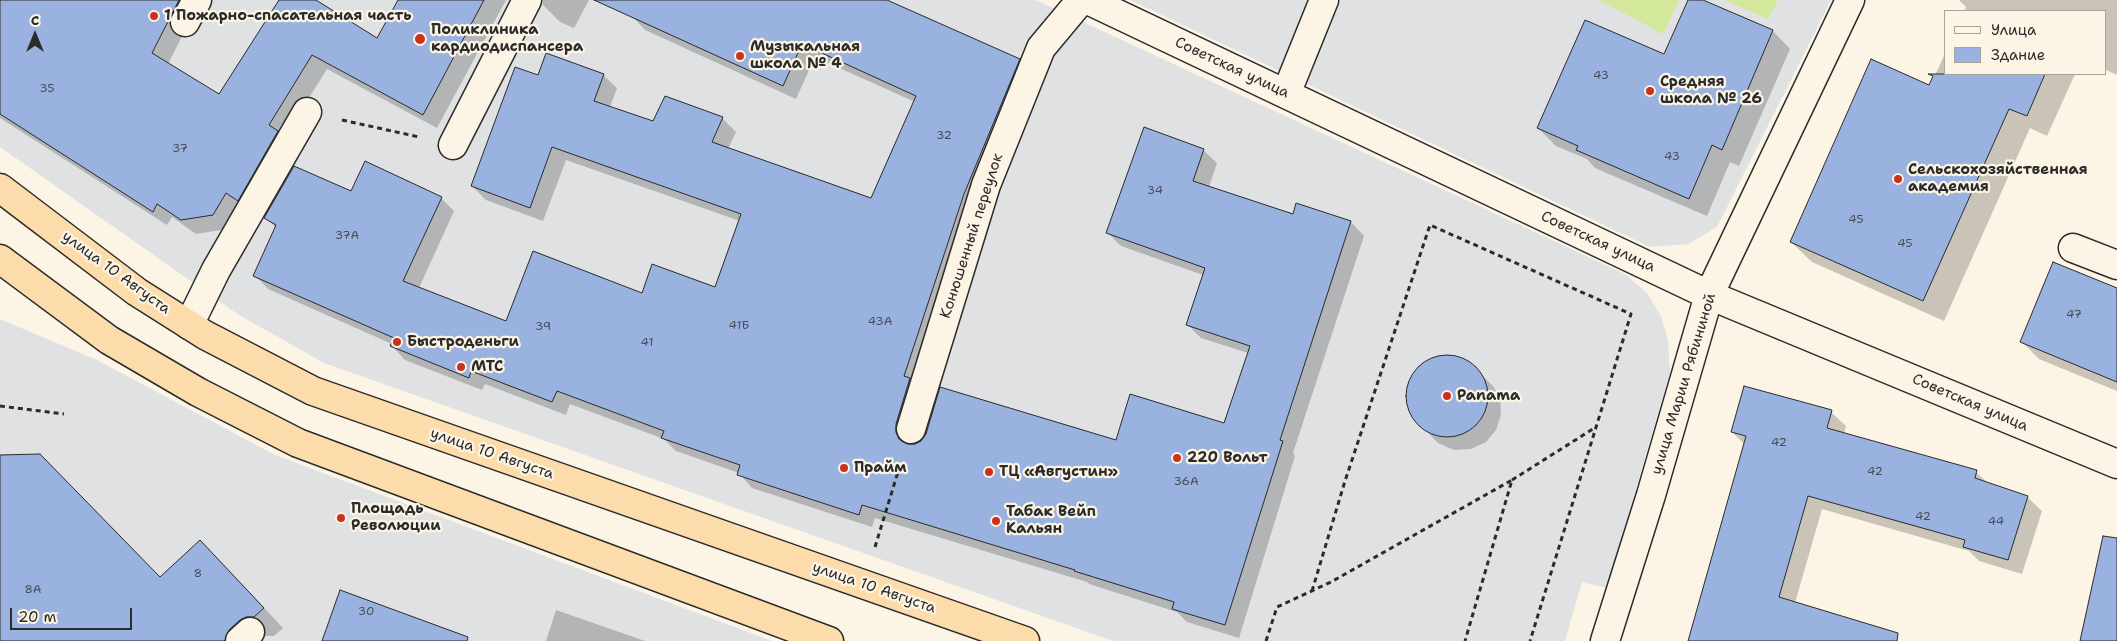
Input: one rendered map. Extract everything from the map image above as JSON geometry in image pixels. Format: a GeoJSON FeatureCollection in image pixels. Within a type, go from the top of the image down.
{"type":"FeatureCollection","features":[{"type":"Feature","properties":{"kind":"highway","name":"улица 10 Августа"},"geometry":{"type":"LineString","coordinates":[[0,188],[137,292],[190,325],[313,391],[1025,641]]}},
{"type":"Feature","properties":{"kind":"highway"},"geometry":{"type":"LineString","coordinates":[[0,259],[109,340],[198,392],[298,443],[829,641]]}},
{"type":"Feature","properties":{"kind":"street"},"geometry":{"type":"LineString","coordinates":[[453,146],[527,0]]}},
{"type":"Feature","properties":{"kind":"street","name":"Конюшенный переулок"},"geometry":{"type":"LineString","coordinates":[[911,429],[986,185],[1041,48],[1081,0]]}},
{"type":"Feature","properties":{"kind":"street","name":"Советская улица"},"geometry":{"type":"LineString","coordinates":[[1088,0],[1710,295],[2117,464]]}},
{"type":"Feature","properties":{"kind":"street"},"geometry":{"type":"LineString","coordinates":[[1286,94],[1324,0]]}},
{"type":"Feature","properties":{"kind":"street","name":"улица Марии Рябининой"},"geometry":{"type":"LineString","coordinates":[[1605,641],[1651,495],[1710,295],[1850,0]]}},
{"type":"Feature","properties":{"kind":"street"},"geometry":{"type":"LineString","coordinates":[[190,325],[216,270],[307,112]]}},
{"type":"Feature","properties":{"kind":"street"},"geometry":{"type":"LineString","coordinates":[[2074,248],[2117,265]]}},
{"type":"Feature","properties":{"kind":"path"},"geometry":{"type":"LineString","coordinates":[[307,112],[453,146]]}},
{"type":"Feature","properties":{"kind":"path"},"geometry":{"type":"LineString","coordinates":[[1312,591],[1345,481],[1430,224],[1631,314],[1530,641]]}},
{"type":"Feature","properties":{"kind":"path"},"geometry":{"type":"LineString","coordinates":[[0,406],[64,414]]}},
{"type":"Feature","properties":{"kind":"path"},"geometry":{"type":"LineString","coordinates":[[1266,641],[1277,607],[1312,591],[1512,480],[1596,426]]}},
{"type":"Feature","properties":{"kind":"path"},"geometry":{"type":"LineString","coordinates":[[875,547],[911,429]]}},
{"type":"Feature","properties":{"kind":"path"},"geometry":{"type":"LineString","coordinates":[[1465,641],[1512,480]]}},
{"type":"Feature","properties":{"kind":"shaded area"},"geometry":{"type":"Polygon","coordinates":[[[0,0],[1036,0],[1625,274],[1647,293],[1661,316],[1668,340],[1670,372],[1607,588],[1582,582],[1565,641],[1113,641],[324,363],[239,315],[0,147],[0,0]]]}},
{"type":"Feature","properties":{"kind":"shaded area"},"geometry":{"type":"Polygon","coordinates":[[[1130,0],[1831,0],[1717,227],[1688,244],[1650,247],[1130,0]]]}},
{"type":"Feature","properties":{"kind":"shaded area"},"geometry":{"type":"Polygon","coordinates":[[[0,319],[99,361],[275,455],[772,641],[0,641],[0,319]]]}},
{"type":"Feature","properties":{"kind":"green space"},"geometry":{"type":"Polygon","coordinates":[[[1599,0],[1679,0],[1663,34],[1599,0]]]}},
{"type":"Feature","properties":{"kind":"green space"},"geometry":{"type":"Polygon","coordinates":[[[1724,0],[1778,0],[1768,19],[1724,0]]]}},
{"type":"Feature","properties":{"kind":"building"},"geometry":{"type":"Polygon","coordinates":[[[0,0],[179,0],[152,53],[219,94],[279,0],[316,0],[377,38],[398,0],[484,0],[423,115],[312,55],[269,125],[278,131],[238,201],[226,193],[213,215],[181,220],[157,204],[153,212],[0,114],[0,0]]]}},
{"type":"Feature","properties":{"kind":"building"},"geometry":{"type":"Polygon","coordinates":[[[594,0],[887,0],[1020,59],[964,194],[904,376],[910,378],[896,424],[896,432],[899,439],[907,444],[915,444],[921,441],[926,434],[940,387],[1116,440],[1130,394],[1224,423],[1250,346],[1186,325],[1205,268],[1106,233],[1144,127],[1204,149],[1193,181],[1293,214],[1296,203],[1351,221],[1280,440],[1283,441],[1225,625],[1172,609],[1174,602],[1075,570],[862,505],[859,515],[737,475],[740,465],[661,438],[664,431],[557,391],[552,402],[471,371],[469,378],[390,346],[394,338],[253,276],[276,225],[264,218],[294,166],[351,191],[365,161],[442,197],[403,281],[506,321],[533,251],[642,293],[652,264],[715,287],[741,214],[552,147],[530,208],[471,186],[515,67],[538,75],[546,53],[604,74],[594,101],[653,121],[665,96],[723,117],[712,142],[871,198],[916,96],[802,44],[783,86],[594,0]]]}},
{"type":"Feature","properties":{"kind":"building","name":"Средняя школа № 26"},"geometry":{"type":"Polygon","coordinates":[[[1688,0],[1703,0],[1773,30],[1722,150],[1712,145],[1689,199],[1576,150],[1578,146],[1537,128],[1585,20],[1664,54],[1688,0]]]}},
{"type":"Feature","properties":{"kind":"building","name":"Сельскохозяйственная академия"},"geometry":{"type":"Polygon","coordinates":[[[1871,59],[1929,85],[1933,76],[1928,74],[2045,75],[2027,116],[2009,109],[1923,301],[1790,242],[1871,59]]]}},
{"type":"Feature","properties":{"kind":"building"},"geometry":{"type":"Polygon","coordinates":[[[2053,262],[2117,288],[2117,382],[2020,342],[2053,262]]]}},
{"type":"Feature","properties":{"kind":"building"},"geometry":{"type":"Polygon","coordinates":[[[1447,355],[1463,358],[1476,367],[1485,380],[1488,396],[1485,412],[1476,425],[1463,434],[1447,437],[1431,434],[1418,425],[1409,412],[1406,396],[1409,380],[1418,367],[1431,358],[1447,355]]]}},
{"type":"Feature","properties":{"kind":"building"},"geometry":{"type":"Polygon","coordinates":[[[1744,386],[1832,410],[1827,428],[1977,470],[1975,478],[2028,496],[2008,560],[1963,547],[1965,540],[1808,496],[1779,597],[1898,633],[1897,641],[1688,641],[1746,436],[1731,432],[1744,386]]]}},
{"type":"Feature","properties":{"kind":"building"},"geometry":{"type":"Polygon","coordinates":[[[40,454],[160,577],[200,540],[264,608],[254,617],[246,617],[240,620],[229,630],[225,641],[0,641],[0,455],[40,454]]]}},
{"type":"Feature","properties":{"kind":"building"},"geometry":{"type":"Polygon","coordinates":[[[2103,536],[2117,538],[2117,641],[2080,641],[2103,536]]]}},
{"type":"Feature","properties":{"kind":"building"},"geometry":{"type":"Polygon","coordinates":[[[340,590],[468,637],[467,641],[322,641],[340,590]]]}},
{"type":"Feature","properties":{"kind":"place","name":"1 Пожарно-спасательная часть"},"geometry":{"type":"Point","coordinates":[154,16]}},
{"type":"Feature","properties":{"kind":"place","name":"Поликлиника кардиодиспансера"},"geometry":{"type":"Point","coordinates":[420,39]}},
{"type":"Feature","properties":{"kind":"place","name":"Музыкальная школа № 4"},"geometry":{"type":"Point","coordinates":[740,56]}},
{"type":"Feature","properties":{"kind":"place","name":"Средняя школа № 26"},"geometry":{"type":"Point","coordinates":[1650,91]}},
{"type":"Feature","properties":{"kind":"place","name":"Сельскохозяйственная академия"},"geometry":{"type":"Point","coordinates":[1898,179]}},
{"type":"Feature","properties":{"kind":"place","name":"Быстроденьги"},"geometry":{"type":"Point","coordinates":[397,342]}},
{"type":"Feature","properties":{"kind":"place","name":"МТС"},"geometry":{"type":"Point","coordinates":[461,367]}},
{"type":"Feature","properties":{"kind":"place","name":"Panama"},"geometry":{"type":"Point","coordinates":[1447,396]}},
{"type":"Feature","properties":{"kind":"place","name":"220 Вольт"},"geometry":{"type":"Point","coordinates":[1177,458]}},
{"type":"Feature","properties":{"kind":"place","name":"Прайм"},"geometry":{"type":"Point","coordinates":[844,468]}},
{"type":"Feature","properties":{"kind":"place","name":"ТЦ «Августин»"},"geometry":{"type":"Point","coordinates":[989,472]}},
{"type":"Feature","properties":{"kind":"place","name":"Площадь Революции"},"geometry":{"type":"Point","coordinates":[341,518]}},
{"type":"Feature","properties":{"kind":"place","name":"Табак Вейп Кальян"},"geometry":{"type":"Point","coordinates":[996,521]}}]}
